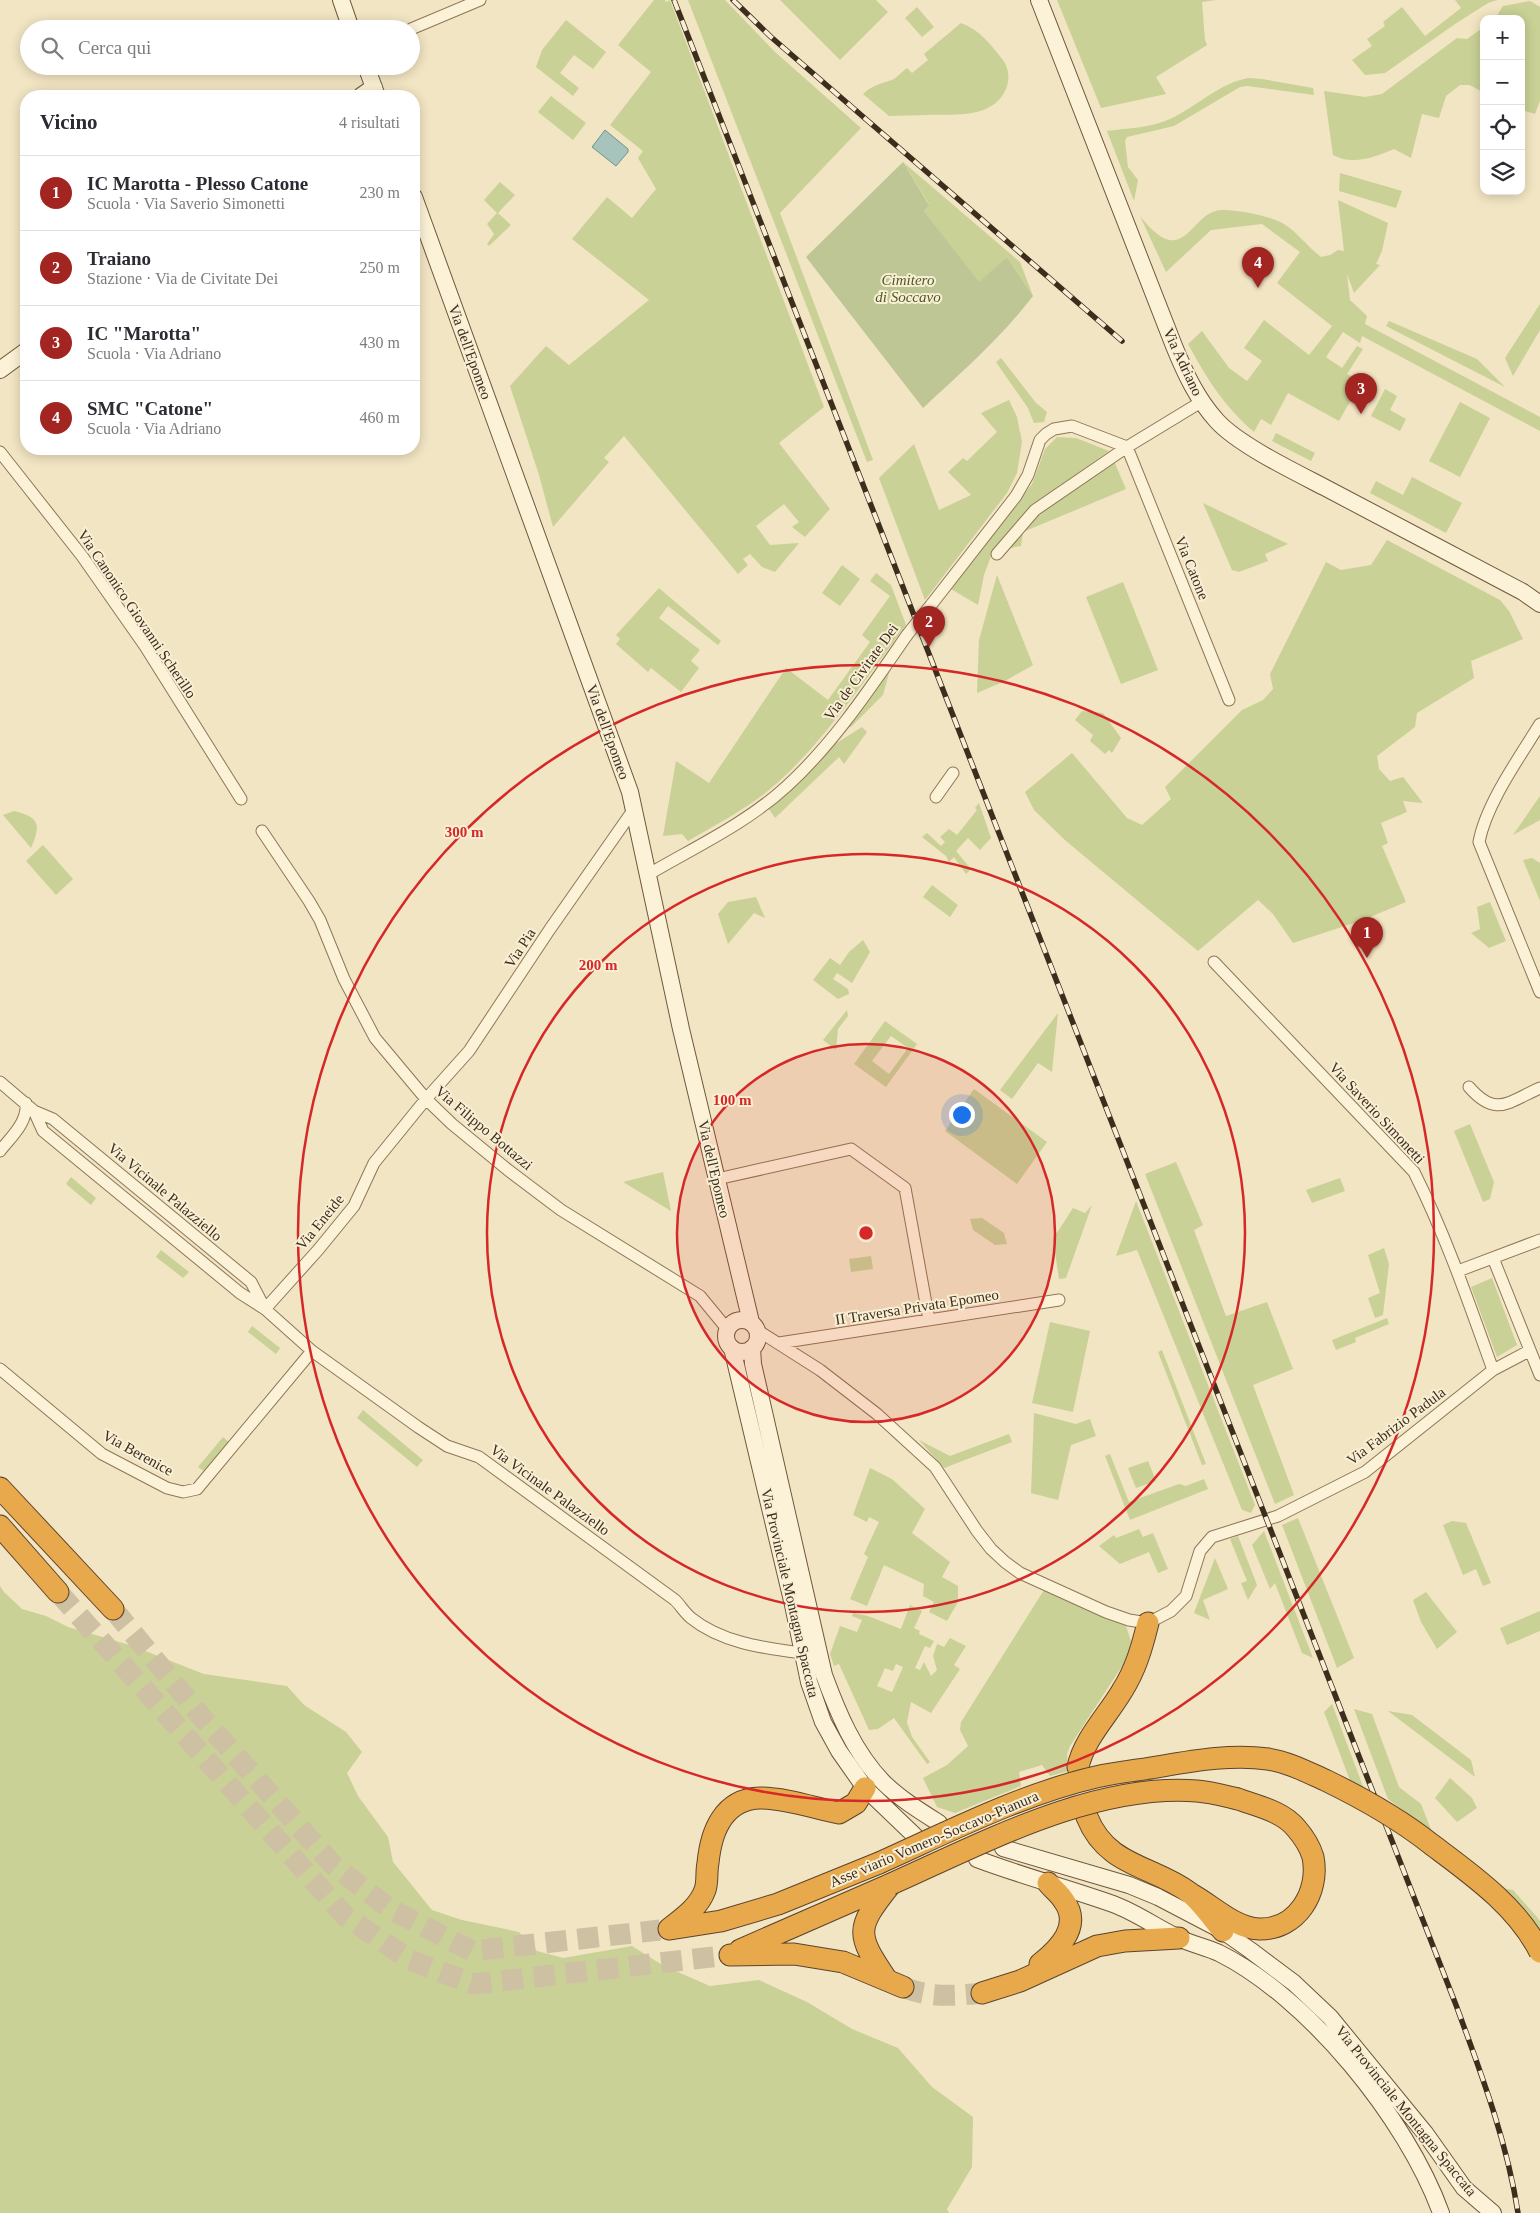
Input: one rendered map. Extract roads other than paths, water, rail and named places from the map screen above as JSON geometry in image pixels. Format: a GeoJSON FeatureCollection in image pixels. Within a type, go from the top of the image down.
{"type":"FeatureCollection","features":[{"type":"Feature","properties":{"kind":"highway"},"geometry":{"type":"LineString","coordinates":[[0,1488],[113,1609]]}},
{"type":"Feature","properties":{"kind":"highway"},"geometry":{"type":"LineString","coordinates":[[0,1526],[58,1592]]}},
{"type":"Feature","properties":{"kind":"highway"},"geometry":{"type":"LineString","coordinates":[[1078,1767],[1091,1738],[1132,1674],[1141,1654],[1148,1623]]}},
{"type":"Feature","properties":{"kind":"highway","name":"Asse viario Vomero-Soccavo-Pianura"},"geometry":{"type":"LineString","coordinates":[[865,1788],[856,1804],[840,1813],[783,1800],[759,1798],[740,1801],[720,1819],[712,1837],[706,1889],[699,1902],[691,1912],[665,1930],[721,1921],[778,1904],[879,1863],[1000,1809],[1095,1777],[1190,1761],[1241,1757],[1269,1759],[1303,1770],[1362,1799],[1414,1830],[1464,1869],[1511,1910],[1531,1935],[1540,1952]]}},
{"type":"Feature","properties":{"kind":"highway","name":"Asse viario Vomero-Soccavo-Pianura"},"geometry":{"type":"LineString","coordinates":[[891,1884],[866,1917],[862,1938],[871,1956],[895,1983],[843,1962],[794,1954],[730,1955],[891,1884],[1034,1821],[1083,1805],[1152,1792],[1197,1791],[1238,1799],[1283,1817],[1295,1826],[1313,1856],[1313,1886],[1309,1897],[1293,1918],[1281,1924],[1258,1928],[1244,1925],[1191,1894]]}},
{"type":"Feature","properties":{"kind":"highway"},"geometry":{"type":"LineString","coordinates":[[1087,1817],[1098,1840],[1116,1855],[1191,1894],[1223,1931]]}},
{"type":"Feature","properties":{"kind":"highway"},"geometry":{"type":"LineString","coordinates":[[1020,1981],[1056,1952],[1068,1933],[1070,1922],[1065,1901],[1048,1883]]}},
{"type":"Feature","properties":{"kind":"highway"},"geometry":{"type":"LineString","coordinates":[[982,1993],[1020,1981],[1097,1946],[1134,1940],[1179,1938]]}},
{"type":"Feature","properties":{"kind":"street"},"geometry":{"type":"LineString","coordinates":[[341,0],[348,20]]}},
{"type":"Feature","properties":{"kind":"street"},"geometry":{"type":"LineString","coordinates":[[420,25],[480,0]]}},
{"type":"Feature","properties":{"kind":"street","name":"Via Adriano"},"geometry":{"type":"LineString","coordinates":[[1039,0],[1185,374],[1201,402],[1218,423],[1237,437],[1297,473],[1523,592],[1540,604]]}},
{"type":"Feature","properties":{"kind":"street"},"geometry":{"type":"LineString","coordinates":[[367,75],[370,90]]}},
{"type":"Feature","properties":{"kind":"street","name":"Via dell'Epomeo"},"geometry":{"type":"LineString","coordinates":[[420,214],[617,757],[634,809],[717,1179],[742,1286],[757,1336]]}},
{"type":"Feature","properties":{"kind":"street"},"geometry":{"type":"LineString","coordinates":[[0,370],[20,355]]}},
{"type":"Feature","properties":{"kind":"street"},"geometry":{"type":"LineString","coordinates":[[997,554],[1036,510],[1127,447],[1201,402]]}},
{"type":"Feature","properties":{"kind":"street","name":"Via de Civitate Dei"},"geometry":{"type":"LineString","coordinates":[[649,874],[759,808],[787,786],[831,739],[907,635],[1016,496],[1028,475],[1040,440],[1046,434],[1054,429],[1072,426],[1127,447]]}},
{"type":"Feature","properties":{"kind":"street","name":"Via Catone"},"geometry":{"type":"LineString","coordinates":[[1127,447],[1229,700]]}},
{"type":"Feature","properties":{"kind":"street","name":"Via Canonico Giovanni Scherillo"},"geometry":{"type":"LineString","coordinates":[[0,452],[77,549],[145,646],[241,799]]}},
{"type":"Feature","properties":{"kind":"street","name":"Via Adriano"},"geometry":{"type":"LineString","coordinates":[[1523,592],[1540,597]]}},
{"type":"Feature","properties":{"kind":"street"},"geometry":{"type":"LineString","coordinates":[[1540,724],[1512,769],[1482,825],[1480,842],[1540,992]]}},
{"type":"Feature","properties":{"kind":"street"},"geometry":{"type":"LineString","coordinates":[[936,797],[953,773]]}},
{"type":"Feature","properties":{"kind":"street","name":"Via Pia"},"geometry":{"type":"LineString","coordinates":[[426,1100],[470,1051],[565,906],[634,809]]}},
{"type":"Feature","properties":{"kind":"street","name":"Via Filippo Bottazzi"},"geometry":{"type":"LineString","coordinates":[[262,831],[316,914],[344,979],[375,1038],[426,1100],[508,1170],[561,1210],[700,1296],[730,1327]]}},
{"type":"Feature","properties":{"kind":"street","name":"Via Saverio Simonetti"},"geometry":{"type":"LineString","coordinates":[[1214,962],[1414,1172],[1427,1197],[1458,1271],[1493,1370]]}},
{"type":"Feature","properties":{"kind":"street","name":"Via Vicinale Palazziello"},"geometry":{"type":"LineString","coordinates":[[0,1082],[30,1107],[53,1119],[251,1282],[265,1309]]}},
{"type":"Feature","properties":{"kind":"street"},"geometry":{"type":"LineString","coordinates":[[1469,1087],[1487,1104],[1497,1106],[1540,1088]]}},
{"type":"Feature","properties":{"kind":"street","name":"Via Eneide"},"geometry":{"type":"LineString","coordinates":[[265,1309],[318,1250],[354,1206],[374,1163],[426,1100]]}},
{"type":"Feature","properties":{"kind":"street"},"geometry":{"type":"LineString","coordinates":[[0,1151],[24,1119],[30,1107]]}},
{"type":"Feature","properties":{"kind":"street","name":"Via Vicinale Palazziello"},"geometry":{"type":"LineString","coordinates":[[30,1107],[42,1131],[240,1293],[265,1309],[312,1351],[418,1428],[447,1446],[479,1456],[675,1600],[690,1617],[720,1636],[754,1646],[802,1654]]}},
{"type":"Feature","properties":{"kind":"street"},"geometry":{"type":"LineString","coordinates":[[717,1179],[851,1150],[906,1188],[929,1320]]}},
{"type":"Feature","properties":{"kind":"street"},"geometry":{"type":"LineString","coordinates":[[1458,1271],[1540,1240]]}},
{"type":"Feature","properties":{"kind":"street"},"geometry":{"type":"LineString","coordinates":[[1493,1258],[1540,1375]]}},
{"type":"Feature","properties":{"kind":"street","name":"Via dell'Epomeo"},"geometry":{"type":"LineString","coordinates":[[730,1327],[739,1306],[742,1286]]}},
{"type":"Feature","properties":{"kind":"street","name":"II Traversa Privata Epomeo"},"geometry":{"type":"LineString","coordinates":[[779,1343],[1059,1300]]}},
{"type":"Feature","properties":{"kind":"street"},"geometry":{"type":"LineString","coordinates":[[757,1336],[742,1352],[732,1348],[726,1338],[730,1327],[740,1320],[757,1336],[779,1343],[820,1370],[877,1414],[935,1468],[978,1531],[1005,1562],[1020,1573],[1106,1612],[1129,1620],[1148,1623]]}},
{"type":"Feature","properties":{"kind":"street","name":"Via Provinciale Montagna Spaccata"},"geometry":{"type":"LineString","coordinates":[[757,1336],[753,1364],[824,1675],[837,1710],[850,1737],[884,1782],[909,1804],[939,1823]]}},
{"type":"Feature","properties":{"kind":"street","name":"Via Provinciale Montagna Spaccata"},"geometry":{"type":"LineString","coordinates":[[732,1348],[795,1613],[802,1654],[809,1682],[823,1722],[839,1751],[865,1788],[915,1836]]}},
{"type":"Feature","properties":{"kind":"street","name":"Via Berenice"},"geometry":{"type":"LineString","coordinates":[[0,1369],[102,1454],[166,1488],[183,1492],[197,1489],[312,1351]]}},
{"type":"Feature","properties":{"kind":"street","name":"Via Fabrizio Padula"},"geometry":{"type":"LineString","coordinates":[[1148,1623],[1171,1612],[1186,1596],[1200,1551],[1212,1537],[1278,1516],[1365,1472],[1493,1370],[1529,1351]]}},
{"type":"Feature","properties":{"kind":"street","name":"Via Provinciale Montagna Spaccata"},"geometry":{"type":"LineString","coordinates":[[1003,1848],[1129,1885],[1158,1897],[1223,1931],[1312,1999],[1348,2037],[1430,2139],[1464,2188],[1493,2213]]}},
{"type":"Feature","properties":{"kind":"street","name":"Via Provinciale Montagna Spaccata"},"geometry":{"type":"LineString","coordinates":[[977,1859],[1115,1904],[1179,1938],[1219,1953],[1266,1983],[1303,2015],[1369,2089],[1387,2113],[1410,2151],[1433,2191],[1441,2213]]}},
{"type":"Feature","properties":{"kind":"water"},"geometry":{"type":"Polygon","coordinates":[[[605,130],[628,149],[628,152],[616,166],[592,147],[605,130]]]}},
{"type":"Feature","properties":{"kind":"tunnel"},"geometry":{"type":"LineString","coordinates":[[58,1592],[345,1916],[410,1960],[473,1984],[730,1955]]}},
{"type":"Feature","properties":{"kind":"tunnel"},"geometry":{"type":"LineString","coordinates":[[113,1609],[205,1721],[333,1865],[390,1909],[472,1951],[660,1930]]}},
{"type":"Feature","properties":{"kind":"tunnel"},"geometry":{"type":"LineString","coordinates":[[903,1987],[932,1995],[982,1993]]}},
{"type":"Feature","properties":{"kind":"railway"},"geometry":{"type":"LineString","coordinates":[[674,0],[1456,2005],[1500,2133],[1518,2213]]}},
{"type":"Feature","properties":{"kind":"railway"},"geometry":{"type":"LineString","coordinates":[[733,0],[771,37],[1122,341]]}},
{"type":"Feature","properties":{"kind":"place","name":"SMC \"Catone\""},"geometry":{"type":"Point","coordinates":[1258,288]}},
{"type":"Feature","properties":{"kind":"place","name":"IC \"Marotta\""},"geometry":{"type":"Point","coordinates":[1361,414]}},
{"type":"Feature","properties":{"kind":"place","name":"Traiano"},"geometry":{"type":"Point","coordinates":[929,647]}},
{"type":"Feature","properties":{"kind":"place","name":"IC Marotta - Plesso Catone"},"geometry":{"type":"Point","coordinates":[1367,958]}},
{"type":"Feature","properties":{"kind":"park label","name":"Cimitero di Soccavo"},"geometry":{"type":"Point","coordinates":[908,288]}}]}
